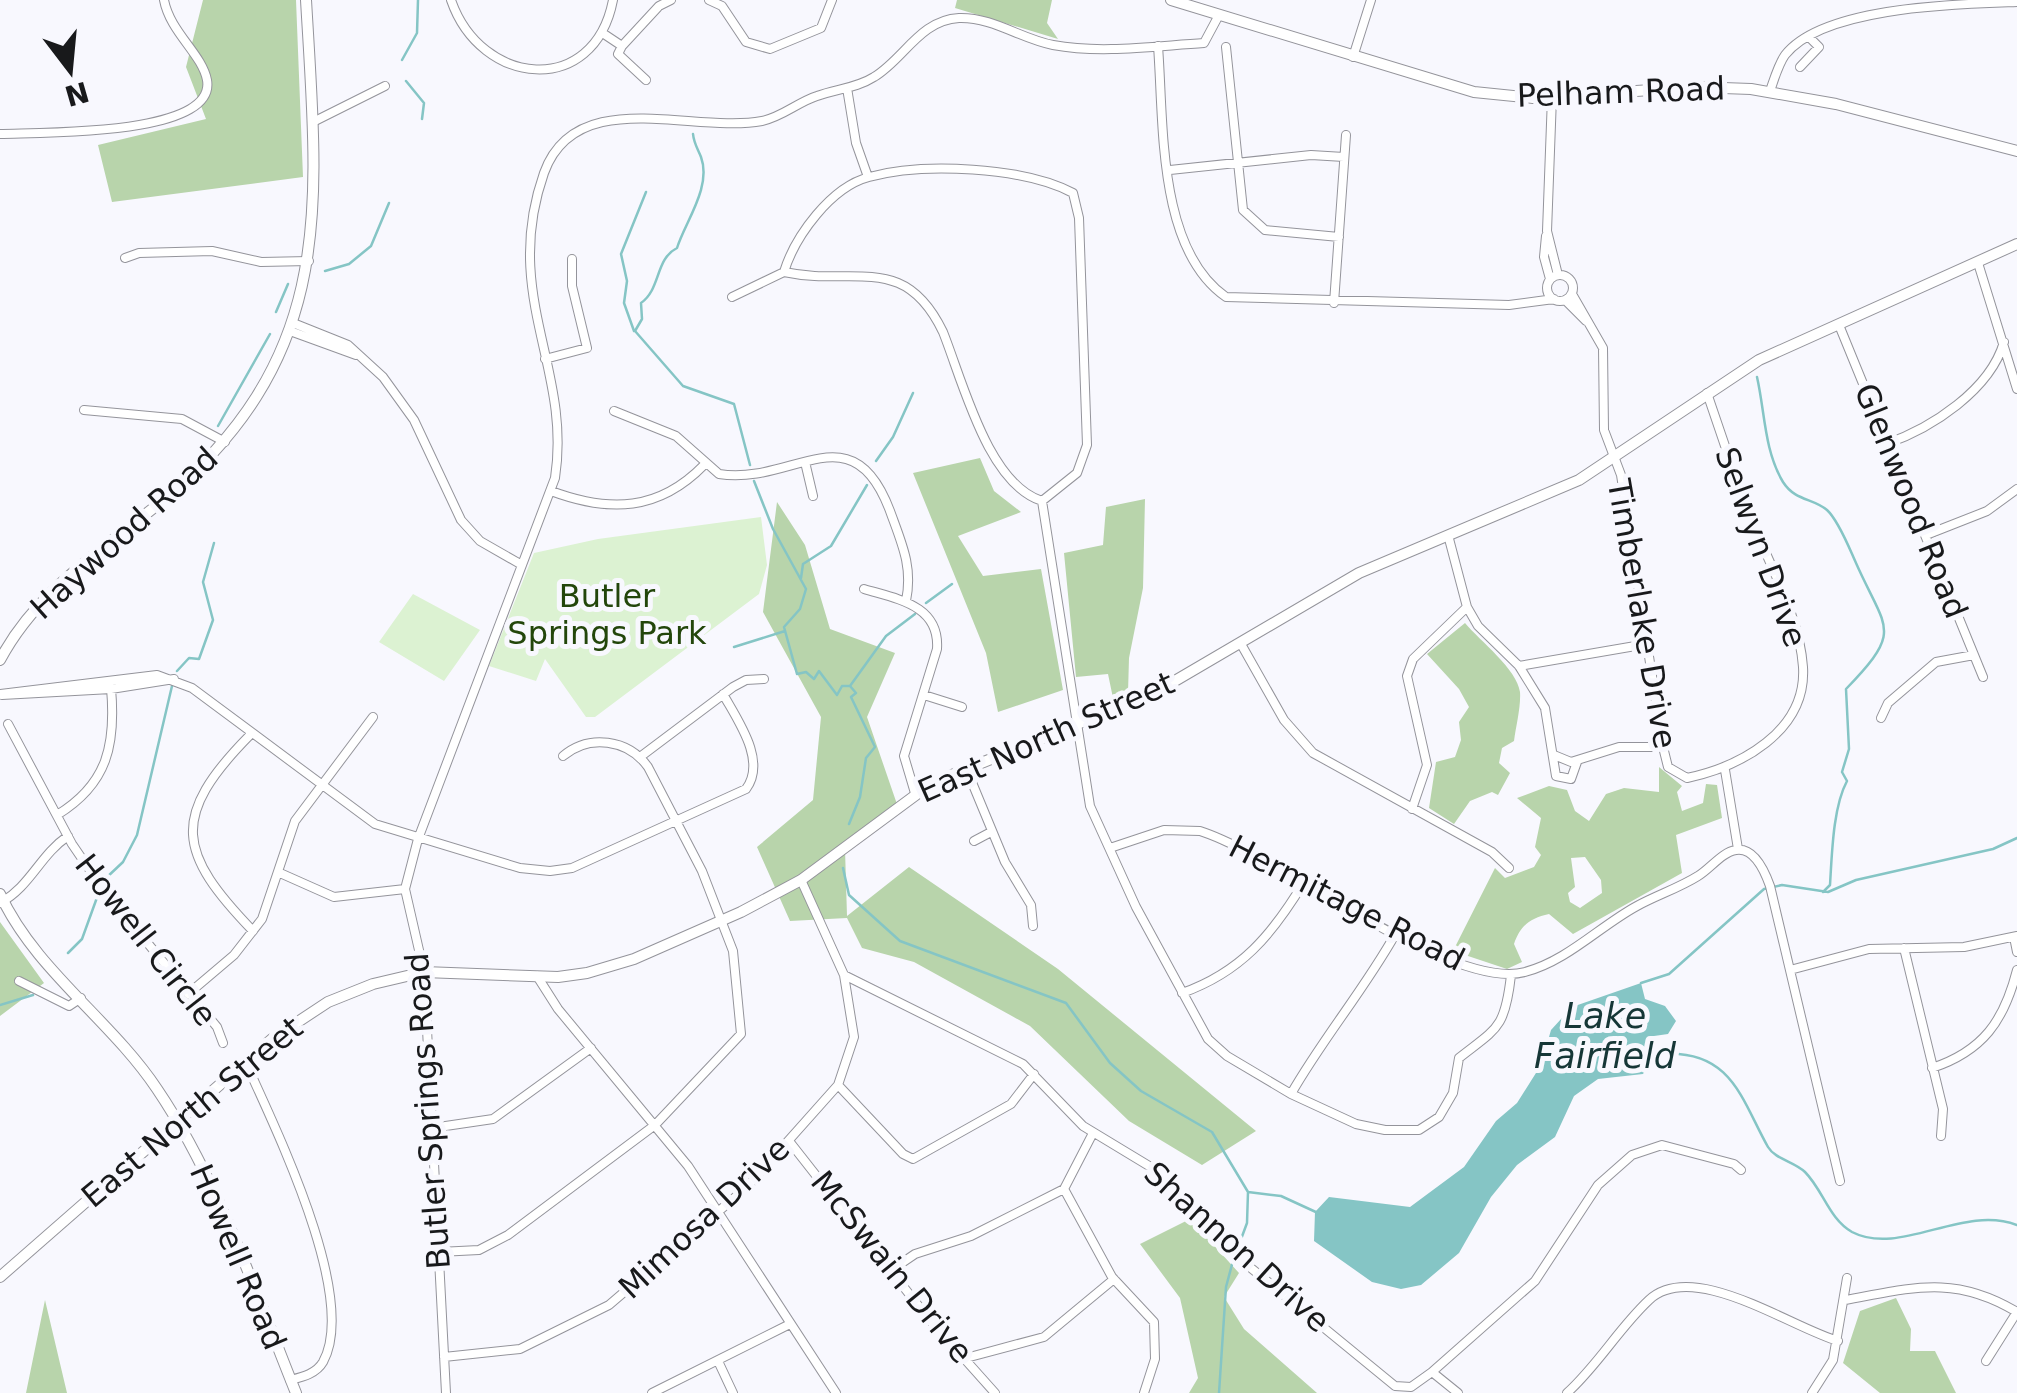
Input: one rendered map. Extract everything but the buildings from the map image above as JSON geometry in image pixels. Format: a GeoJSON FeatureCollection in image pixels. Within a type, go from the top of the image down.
{"type":"FeatureCollection","features":[{"type":"Feature","properties":{"kind":"main road","name":"Haywood Road"},"geometry":{"type":"LineString","coordinates":[[0,660],[52,591],[176,490],[225,442],[255,403],[291,327],[309,261],[314,214],[306,0]]}},
{"type":"Feature","properties":{"kind":"main road","name":"Pelham Road"},"geometry":{"type":"LineString","coordinates":[[1171,0],[1474,92],[1552,97],[1695,87],[1770,92],[1836,104],[2017,151]]}},
{"type":"Feature","properties":{"kind":"main road","name":"East North Street"},"geometry":{"type":"LineString","coordinates":[[0,1277],[288,1026],[328,1002],[373,984],[424,972],[536,976],[609,968],[722,921],[801,880],[915,793],[966,768],[1156,692],[1359,573],[1543,498],[1614,458],[1759,360],[2017,244]]}},
{"type":"Feature","properties":{"kind":"main road"},"geometry":{"type":"LineString","coordinates":[[1,900],[29,941],[146,1074],[177,1122]]}},
{"type":"Feature","properties":{"kind":"main road","name":"Howell Road"},"geometry":{"type":"LineString","coordinates":[[177,1122],[207,1181],[296,1393]]}},
{"type":"Feature","properties":{"kind":"street"},"geometry":{"type":"LineString","coordinates":[[0,134],[166,122],[194,109],[204,96],[206,78],[174,30],[164,0]]}},
{"type":"Feature","properties":{"kind":"street"},"geometry":{"type":"LineString","coordinates":[[451,0],[464,30],[480,47],[516,68],[550,69],[570,62],[604,34],[613,0]]}},
{"type":"Feature","properties":{"kind":"street"},"geometry":{"type":"LineString","coordinates":[[646,80],[618,54],[659,6],[670,0]]}},
{"type":"Feature","properties":{"kind":"street"},"geometry":{"type":"LineString","coordinates":[[710,0],[722,6],[746,42],[770,48],[821,28],[832,0]]}},
{"type":"Feature","properties":{"kind":"street"},"geometry":{"type":"LineString","coordinates":[[1353,57],[1371,0]]}},
{"type":"Feature","properties":{"kind":"street"},"geometry":{"type":"LineString","coordinates":[[1770,92],[1786,54],[1810,38],[1892,10],[1948,2],[2017,2]]}},
{"type":"Feature","properties":{"kind":"street","name":"Butler Springs Road"},"geometry":{"type":"LineString","coordinates":[[446,1393],[424,972],[405,890],[418,838],[551,491],[559,442],[531,299],[528,248],[544,174],[566,138],[584,126],[611,120],[756,122],[872,78],[926,29],[953,18],[988,22],[1057,46],[1158,46],[1204,43],[1219,16]]}},
{"type":"Feature","properties":{"kind":"street"},"geometry":{"type":"LineString","coordinates":[[604,34],[622,46]]}},
{"type":"Feature","properties":{"kind":"street"},"geometry":{"type":"LineString","coordinates":[[1800,67],[1820,47],[1810,38]]}},
{"type":"Feature","properties":{"kind":"street"},"geometry":{"type":"LineString","coordinates":[[1158,46],[1180,240],[1212,286],[1240,300],[1524,304],[1568,297],[1570,279],[1552,281],[1541,297],[1524,304]]}},
{"type":"Feature","properties":{"kind":"street"},"geometry":{"type":"LineString","coordinates":[[1226,48],[1243,210],[1255,224],[1275,232],[1339,237]]}},
{"type":"Feature","properties":{"kind":"street"},"geometry":{"type":"LineString","coordinates":[[313,122],[385,86]]}},
{"type":"Feature","properties":{"kind":"street"},"geometry":{"type":"LineString","coordinates":[[846,88],[856,143],[868,176]]}},
{"type":"Feature","properties":{"kind":"street"},"geometry":{"type":"LineString","coordinates":[[1552,97],[1547,231],[1554,300]]}},
{"type":"Feature","properties":{"kind":"street"},"geometry":{"type":"LineString","coordinates":[[1334,302],[1346,135]]}},
{"type":"Feature","properties":{"kind":"street"},"geometry":{"type":"LineString","coordinates":[[1170,170],[1312,155],[1344,157]]}},
{"type":"Feature","properties":{"kind":"street"},"geometry":{"type":"LineString","coordinates":[[784,272],[788,258],[830,200],[868,176],[970,170],[1050,181],[1073,193],[1080,218],[1087,444],[1076,473],[1042,501]]}},
{"type":"Feature","properties":{"kind":"street"},"geometry":{"type":"LineString","coordinates":[[125,258],[139,253],[212,251],[261,262],[309,261]]}},
{"type":"Feature","properties":{"kind":"street"},"geometry":{"type":"LineString","coordinates":[[545,359],[587,348],[572,286],[572,258]]}},
{"type":"Feature","properties":{"kind":"street"},"geometry":{"type":"LineString","coordinates":[[1978,263],[2017,388]]}},
{"type":"Feature","properties":{"kind":"street"},"geometry":{"type":"LineString","coordinates":[[732,297],[784,272],[875,275],[906,284],[925,300],[1001,472],[1022,495],[1042,501]]}},
{"type":"Feature","properties":{"kind":"street","name":"Timberlake Drive"},"geometry":{"type":"LineString","coordinates":[[1568,297],[1603,348],[1602,412],[1622,475],[1668,767],[1677,776],[1726,770]]}},
{"type":"Feature","properties":{"kind":"street","name":"Glenwood Road"},"geometry":{"type":"LineString","coordinates":[[1839,325],[1984,678]]}},
{"type":"Feature","properties":{"kind":"street"},"geometry":{"type":"LineString","coordinates":[[291,327],[360,356],[408,409],[461,520],[483,543],[522,565]]}},
{"type":"Feature","properties":{"kind":"street"},"geometry":{"type":"LineString","coordinates":[[1886,444],[1934,422],[1993,370],[2004,342]]}},
{"type":"Feature","properties":{"kind":"street"},"geometry":{"type":"LineString","coordinates":[[1993,370],[2013,376]]}},
{"type":"Feature","properties":{"kind":"street","name":"Selwyn Drive"},"geometry":{"type":"LineString","coordinates":[[1707,392],[1724,448],[1796,629],[1804,669],[1800,693],[1785,724],[1755,752],[1726,770]]}},
{"type":"Feature","properties":{"kind":"street"},"geometry":{"type":"LineString","coordinates":[[84,410],[182,419],[225,442]]}},
{"type":"Feature","properties":{"kind":"street"},"geometry":{"type":"LineString","coordinates":[[614,411],[676,436],[704,465],[719,474],[735,476],[846,457],[862,464],[876,478],[909,563],[906,601]]}},
{"type":"Feature","properties":{"kind":"street"},"geometry":{"type":"LineString","coordinates":[[805,462],[813,496]]}},
{"type":"Feature","properties":{"kind":"street"},"geometry":{"type":"LineString","coordinates":[[551,491],[600,506],[664,497],[704,465]]}},
{"type":"Feature","properties":{"kind":"street"},"geometry":{"type":"LineString","coordinates":[[1926,535],[1987,512],[2017,489]]}},
{"type":"Feature","properties":{"kind":"street"},"geometry":{"type":"LineString","coordinates":[[1042,501],[1090,806],[1182,993],[1218,1049],[1292,1094],[1363,1126],[1410,1131],[1428,1126],[1450,1099],[1458,1058],[1486,1041],[1497,1027],[1511,975],[1558,958],[1635,906],[1684,884],[1738,849]]}},
{"type":"Feature","properties":{"kind":"street"},"geometry":{"type":"LineString","coordinates":[[1448,535],[1468,607],[1478,626],[1518,666],[1544,708],[1556,776],[1566,781],[1574,776],[1577,762]]}},
{"type":"Feature","properties":{"kind":"street"},"geometry":{"type":"LineString","coordinates":[[864,589],[906,601],[926,614],[936,632],[937,649],[904,756],[915,793]]}},
{"type":"Feature","properties":{"kind":"street"},"geometry":{"type":"LineString","coordinates":[[1412,809],[1427,765],[1407,676],[1412,659],[1468,607]]}},
{"type":"Feature","properties":{"kind":"street"},"geometry":{"type":"LineString","coordinates":[[1241,644],[1284,720],[1306,748],[1492,852],[1509,868]]}},
{"type":"Feature","properties":{"kind":"street"},"geometry":{"type":"LineString","coordinates":[[1518,666],[1647,644]]}},
{"type":"Feature","properties":{"kind":"street"},"geometry":{"type":"LineString","coordinates":[[1881,718],[1888,703],[1936,662],[1974,655]]}},
{"type":"Feature","properties":{"kind":"street"},"geometry":{"type":"LineString","coordinates":[[0,694],[111,684],[156,674],[174,679],[376,824],[509,865],[550,871],[591,861],[742,792],[754,775],[750,748],[723,694]]}},
{"type":"Feature","properties":{"kind":"street"},"geometry":{"type":"LineString","coordinates":[[640,757],[723,694],[746,680],[764,679]]}},
{"type":"Feature","properties":{"kind":"street"},"geometry":{"type":"LineString","coordinates":[[57,815],[85,795],[106,764],[114,733],[111,684]]}},
{"type":"Feature","properties":{"kind":"street"},"geometry":{"type":"LineString","coordinates":[[924,695],[962,707]]}},
{"type":"Feature","properties":{"kind":"street"},"geometry":{"type":"LineString","coordinates":[[188,994],[234,955],[267,911],[291,829],[372,717]]}},
{"type":"Feature","properties":{"kind":"street","name":"Howell Circle"},"geometry":{"type":"LineString","coordinates":[[8,724],[68,836],[119,912],[217,1028],[223,1044]]}},
{"type":"Feature","properties":{"kind":"street"},"geometry":{"type":"LineString","coordinates":[[250,735],[206,793],[193,823],[191,841],[200,869],[253,932]]}},
{"type":"Feature","properties":{"kind":"street"},"geometry":{"type":"LineString","coordinates":[[439,1252],[470,1252],[496,1243],[655,1125],[740,1034],[733,951],[678,822],[640,757],[597,741],[578,744],[563,756]]}},
{"type":"Feature","properties":{"kind":"street"},"geometry":{"type":"LineString","coordinates":[[1554,755],[1577,762],[1619,748],[1663,746]]}},
{"type":"Feature","properties":{"kind":"street"},"geometry":{"type":"LineString","coordinates":[[966,768],[990,832],[1031,905],[1033,926]]}},
{"type":"Feature","properties":{"kind":"street"},"geometry":{"type":"LineString","coordinates":[[1726,770],[1738,849],[1758,862],[1771,888],[1840,1180]]}},
{"type":"Feature","properties":{"kind":"street","name":"Hermitage Road"},"geometry":{"type":"LineString","coordinates":[[1110,848],[1164,830],[1194,830],[1230,843],[1396,933],[1467,966],[1511,975]]}},
{"type":"Feature","properties":{"kind":"street"},"geometry":{"type":"LineString","coordinates":[[974,841],[990,832]]}},
{"type":"Feature","properties":{"kind":"street","name":"Howell Circle"},"geometry":{"type":"LineString","coordinates":[[1,900],[25,886],[50,850],[68,836]]}},
{"type":"Feature","properties":{"kind":"street"},"geometry":{"type":"LineString","coordinates":[[280,873],[334,897],[405,890]]}},
{"type":"Feature","properties":{"kind":"street"},"geometry":{"type":"LineString","coordinates":[[801,880],[844,975]]}},
{"type":"Feature","properties":{"kind":"street"},"geometry":{"type":"LineString","coordinates":[[1182,993],[1223,974],[1256,951],[1278,925],[1304,882]]}},
{"type":"Feature","properties":{"kind":"street"},"geometry":{"type":"LineString","coordinates":[[1292,1094],[1316,1050],[1368,984],[1396,933]]}},
{"type":"Feature","properties":{"kind":"street"},"geometry":{"type":"LineString","coordinates":[[1790,970],[1869,948],[1987,945],[2016,937],[2017,952]]}},
{"type":"Feature","properties":{"kind":"street"},"geometry":{"type":"LineString","coordinates":[[1904,948],[1944,1115],[1941,1136]]}},
{"type":"Feature","properties":{"kind":"street"},"geometry":{"type":"LineString","coordinates":[[1932,1068],[1964,1055],[1988,1037],[2004,1008],[2017,970]]}},
{"type":"Feature","properties":{"kind":"street","name":"Shannon Drive"},"geometry":{"type":"LineString","coordinates":[[844,975],[1014,1058],[1093,1133],[1159,1172],[1230,1250],[1395,1386],[1412,1387],[1432,1372]]}},
{"type":"Feature","properties":{"kind":"street","name":"Mimosa Drive"},"geometry":{"type":"LineString","coordinates":[[444,1357],[520,1349],[595,1313],[719,1212],[838,1085],[854,1038],[844,975]]}},
{"type":"Feature","properties":{"kind":"street"},"geometry":{"type":"LineString","coordinates":[[536,976],[719,1212],[836,1393]]}},
{"type":"Feature","properties":{"kind":"street"},"geometry":{"type":"LineString","coordinates":[[19,982],[69,1006],[81,998]]}},
{"type":"Feature","properties":{"kind":"street"},"geometry":{"type":"LineString","coordinates":[[432,1128],[493,1119],[591,1048]]}},
{"type":"Feature","properties":{"kind":"street"},"geometry":{"type":"LineString","coordinates":[[246,1063],[307,1209],[327,1276],[329,1323],[324,1361],[307,1375],[290,1380]]}},
{"type":"Feature","properties":{"kind":"street"},"geometry":{"type":"LineString","coordinates":[[838,1085],[903,1154],[913,1159],[1012,1104],[1034,1074]]}},
{"type":"Feature","properties":{"kind":"street"},"geometry":{"type":"LineString","coordinates":[[893,1269],[915,1254],[972,1236],[1064,1190],[1093,1133]]}},
{"type":"Feature","properties":{"kind":"street","name":"McSwain Drive"},"geometry":{"type":"LineString","coordinates":[[789,1141],[928,1318],[995,1393]]}},
{"type":"Feature","properties":{"kind":"street"},"geometry":{"type":"LineString","coordinates":[[1458,1393],[1432,1372],[1534,1281],[1598,1185],[1632,1155],[1662,1145],[1734,1164],[1741,1170]]}},
{"type":"Feature","properties":{"kind":"street"},"geometry":{"type":"LineString","coordinates":[[1064,1190],[1114,1279],[1147,1311],[1156,1327],[1155,1359],[1144,1393]]}},
{"type":"Feature","properties":{"kind":"street"},"geometry":{"type":"LineString","coordinates":[[1812,1393],[1832,1363],[1847,1278]]}},
{"type":"Feature","properties":{"kind":"street"},"geometry":{"type":"LineString","coordinates":[[966,1358],[1044,1337],[1114,1279]]}},
{"type":"Feature","properties":{"kind":"street"},"geometry":{"type":"LineString","coordinates":[[1844,1300],[1945,1285],[1976,1291],[2017,1312],[1986,1361]]}},
{"type":"Feature","properties":{"kind":"street"},"geometry":{"type":"LineString","coordinates":[[1567,1393],[1605,1356],[1651,1298],[1679,1287],[1710,1288],[1838,1341]]}},
{"type":"Feature","properties":{"kind":"street"},"geometry":{"type":"LineString","coordinates":[[652,1393],[790,1324]]}},
{"type":"Feature","properties":{"kind":"street"},"geometry":{"type":"LineString","coordinates":[[718,1361],[733,1393]]}},
{"type":"Feature","properties":{"kind":"green space"},"geometry":{"type":"Polygon","coordinates":[[[203,0],[296,0],[303,177],[112,202],[98,145],[206,119],[186,67],[203,0]]]}},
{"type":"Feature","properties":{"kind":"green space"},"geometry":{"type":"Polygon","coordinates":[[[957,0],[1052,0],[1047,23],[1058,39],[955,8],[957,0]]]}},
{"type":"Feature","properties":{"kind":"green space"},"geometry":{"type":"Polygon","coordinates":[[[980,458],[994,491],[1021,512],[958,536],[983,576],[1041,569],[1063,690],[998,712],[986,653],[913,473],[980,458]]]}},
{"type":"Feature","properties":{"kind":"green space"},"geometry":{"type":"Polygon","coordinates":[[[1145,499],[1143,588],[1129,658],[1128,693],[1113,698],[1108,674],[1076,677],[1064,553],[1103,545],[1106,507],[1145,499]]]}},
{"type":"Feature","properties":{"kind":"green space"},"geometry":{"type":"Polygon","coordinates":[[[777,502],[805,545],[830,629],[895,653],[867,717],[899,810],[845,849],[847,916],[909,867],[1058,969],[1256,1131],[1202,1165],[1129,1121],[1030,1026],[914,962],[862,948],[847,918],[790,921],[757,847],[813,800],[821,717],[763,612],[777,502]]]}},
{"type":"Feature","properties":{"kind":"green space","name":"Butler Springs Park"},"geometry":{"type":"Polygon","coordinates":[[[761,517],[767,565],[759,594],[595,717],[586,717],[545,659],[536,681],[489,666],[534,553],[598,539],[761,517]]]}},
{"type":"Feature","properties":{"kind":"green space"},"geometry":{"type":"Polygon","coordinates":[[[413,594],[480,630],[444,681],[379,642],[413,594]]]}},
{"type":"Feature","properties":{"kind":"green space"},"geometry":{"type":"Polygon","coordinates":[[[1465,623],[1512,674],[1520,698],[1514,741],[1502,748],[1499,763],[1510,773],[1498,795],[1492,792],[1470,801],[1454,824],[1429,808],[1436,762],[1455,757],[1461,740],[1459,722],[1469,707],[1459,689],[1427,654],[1465,623]]]}},
{"type":"Feature","properties":{"kind":"green space"},"geometry":{"type":"Polygon","coordinates":[[[1659,767],[1682,786],[1677,792],[1682,811],[1703,803],[1706,784],[1717,785],[1722,818],[1676,835],[1682,873],[1573,934],[1549,914],[1531,921],[1519,932],[1514,944],[1522,962],[1507,969],[1453,951],[1495,868],[1505,878],[1534,867],[1541,855],[1535,847],[1541,818],[1517,798],[1549,786],[1567,790],[1575,811],[1589,821],[1606,794],[1624,788],[1659,792],[1659,767]],[[1585,857],[1571,858],[1575,887],[1568,893],[1570,902],[1580,908],[1602,893],[1601,880],[1585,857]]]}},
{"type":"Feature","properties":{"kind":"green space"},"geometry":{"type":"Polygon","coordinates":[[[0,922],[44,983],[0,1016],[0,922]]]}},
{"type":"Feature","properties":{"kind":"green space"},"geometry":{"type":"Polygon","coordinates":[[[1190,1219],[1239,1273],[1224,1297],[1244,1329],[1317,1393],[1189,1393],[1198,1378],[1180,1298],[1140,1244],[1190,1219]]]}},
{"type":"Feature","properties":{"kind":"green space"},"geometry":{"type":"Polygon","coordinates":[[[1896,1298],[1911,1329],[1910,1351],[1935,1351],[1956,1393],[1880,1393],[1843,1363],[1860,1311],[1896,1298]]]}},
{"type":"Feature","properties":{"kind":"green space"},"geometry":{"type":"Polygon","coordinates":[[[45,1300],[67,1393],[26,1393],[45,1300]]]}},
{"type":"Feature","properties":{"kind":"water","name":"Lake Fairfield"},"geometry":{"type":"Polygon","coordinates":[[[1641,983],[1645,999],[1665,1006],[1676,1021],[1668,1034],[1647,1037],[1661,1054],[1654,1057],[1643,1074],[1598,1079],[1574,1096],[1555,1137],[1517,1165],[1491,1197],[1459,1253],[1421,1285],[1401,1289],[1372,1282],[1314,1241],[1315,1212],[1329,1197],[1410,1207],[1464,1167],[1496,1121],[1517,1103],[1541,1065],[1551,1030],[1572,1007],[1641,983]]]}},
{"type":"Feature","properties":{"kind":"waterway"},"geometry":{"type":"LineString","coordinates":[[402,60],[417,33],[418,0]]}},
{"type":"Feature","properties":{"kind":"waterway"},"geometry":{"type":"LineString","coordinates":[[406,81],[424,103],[422,119]]}},
{"type":"Feature","properties":{"kind":"waterway"},"geometry":{"type":"LineString","coordinates":[[693,134],[703,168],[700,192],[677,248],[665,259],[652,290],[641,303],[642,319],[635,331],[683,386],[734,404],[750,465]]}},
{"type":"Feature","properties":{"kind":"waterway"},"geometry":{"type":"LineString","coordinates":[[634,331],[624,303],[627,281],[621,254],[646,192]]}},
{"type":"Feature","properties":{"kind":"waterway"},"geometry":{"type":"LineString","coordinates":[[325,271],[349,264],[371,246],[389,203]]}},
{"type":"Feature","properties":{"kind":"waterway"},"geometry":{"type":"LineString","coordinates":[[276,312],[288,284]]}},
{"type":"Feature","properties":{"kind":"waterway"},"geometry":{"type":"LineString","coordinates":[[218,426],[270,334]]}},
{"type":"Feature","properties":{"kind":"waterway"},"geometry":{"type":"LineString","coordinates":[[1757,377],[1769,444],[1783,482],[1793,493],[1822,506],[1836,521],[1884,629],[1876,654],[1846,689],[1849,749],[1842,772],[1847,781],[1836,817],[1830,885],[1823,892]]}},
{"type":"Feature","properties":{"kind":"waterway"},"geometry":{"type":"LineString","coordinates":[[876,461],[893,437],[913,393]]}},
{"type":"Feature","properties":{"kind":"waterway"},"geometry":{"type":"LineString","coordinates":[[754,481],[773,529],[806,589],[800,609],[784,627],[797,674],[806,672],[814,679],[819,671],[837,695],[842,686],[850,686],[856,693],[851,697],[875,747],[866,758],[860,797],[849,824]]}},
{"type":"Feature","properties":{"kind":"waterway"},"geometry":{"type":"LineString","coordinates":[[801,578],[803,564],[831,546],[867,485]]}},
{"type":"Feature","properties":{"kind":"waterway"},"geometry":{"type":"LineString","coordinates":[[177,671],[189,658],[199,659],[213,620],[203,582],[214,543]]}},
{"type":"Feature","properties":{"kind":"waterway"},"geometry":{"type":"LineString","coordinates":[[926,603],[952,584]]}},
{"type":"Feature","properties":{"kind":"waterway"},"geometry":{"type":"LineString","coordinates":[[850,686],[886,636],[915,614]]}},
{"type":"Feature","properties":{"kind":"waterway"},"geometry":{"type":"LineString","coordinates":[[734,647],[785,631]]}},
{"type":"Feature","properties":{"kind":"waterway"},"geometry":{"type":"LineString","coordinates":[[105,879],[123,862],[137,835],[172,686]]}},
{"type":"Feature","properties":{"kind":"waterway"},"geometry":{"type":"LineString","coordinates":[[1641,983],[1669,974],[1764,889],[1782,885],[1828,892],[1856,880],[1993,849],[2017,838]]}},
{"type":"Feature","properties":{"kind":"waterway"},"geometry":{"type":"LineString","coordinates":[[843,868],[849,895],[900,941],[1066,1003],[1110,1063],[1141,1091],[1212,1132],[1248,1192],[1247,1223],[1237,1250]]}},
{"type":"Feature","properties":{"kind":"waterway"},"geometry":{"type":"LineString","coordinates":[[68,953],[82,939],[99,892]]}},
{"type":"Feature","properties":{"kind":"waterway"},"geometry":{"type":"LineString","coordinates":[[0,1005],[33,995]]}},
{"type":"Feature","properties":{"kind":"waterway"},"geometry":{"type":"LineString","coordinates":[[1662,1054],[1686,1055],[1719,1069],[1741,1096],[1771,1151],[1805,1172],[1837,1220],[1852,1232],[1890,1238],[1975,1221],[2017,1225]]}},
{"type":"Feature","properties":{"kind":"waterway"},"geometry":{"type":"LineString","coordinates":[[1248,1192],[1281,1196],[1318,1213]]}},
{"type":"Feature","properties":{"kind":"waterway"},"geometry":{"type":"LineString","coordinates":[[1219,1393],[1226,1287],[1234,1257]]}}]}
